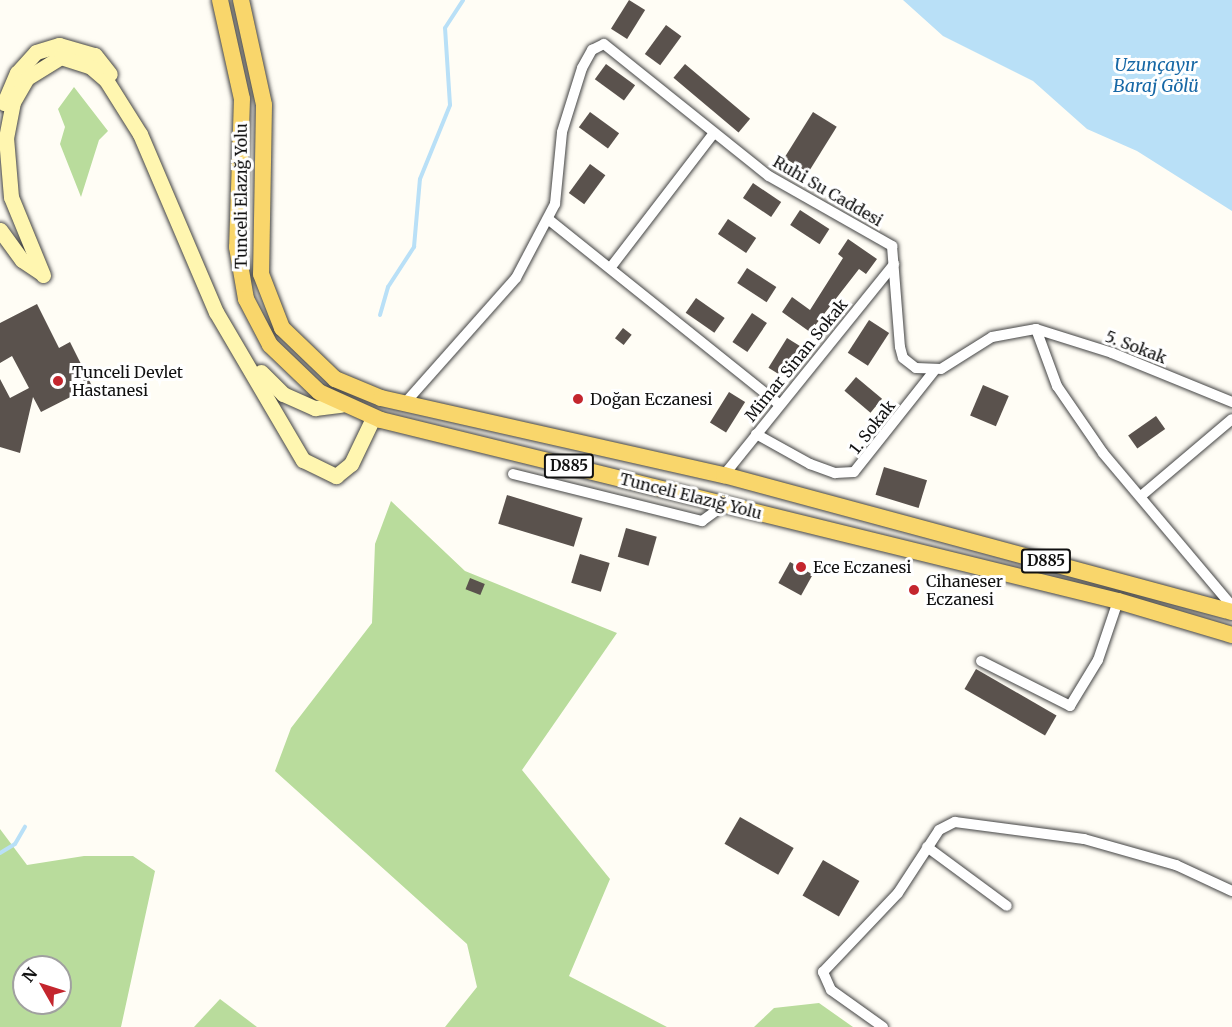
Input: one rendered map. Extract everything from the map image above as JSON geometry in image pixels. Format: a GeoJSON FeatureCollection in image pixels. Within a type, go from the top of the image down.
{"type":"FeatureCollection","features":[{"type":"Feature","properties":{"kind":"main road","name":"Tunceli Elazığ Yolu"},"geometry":{"type":"LineString","coordinates":[[220,0],[242,99],[237,247],[246,299],[282,359],[341,405],[373,418],[1118,601],[1232,635]]}},
{"type":"Feature","properties":{"kind":"main road","name":"Tunceli Elazığ Yolu"},"geometry":{"type":"LineString","coordinates":[[241,0],[264,105],[260,246],[266,293],[282,328],[314,363],[360,392],[724,476],[1232,612]]}},
{"type":"Feature","properties":{"kind":"street","name":"Ruhi Su Caddesi"},"geometry":{"type":"LineString","coordinates":[[548,219],[555,204],[562,132],[592,50],[604,44],[614,47],[714,134],[769,176],[888,242],[894,264],[903,358],[916,368],[934,371]]}},
{"type":"Feature","properties":{"kind":"street"},"geometry":{"type":"LineString","coordinates":[[0,118],[17,73],[36,52],[59,45],[95,55],[146,130],[215,293],[264,377],[283,394],[315,408],[341,405]]}},
{"type":"Feature","properties":{"kind":"street"},"geometry":{"type":"LineString","coordinates":[[0,230],[22,261],[44,275],[11,197],[9,121],[27,78],[48,61],[61,57],[92,67],[106,80],[140,135],[216,312],[303,460],[336,476],[351,464],[373,418]]}},
{"type":"Feature","properties":{"kind":"street"},"geometry":{"type":"LineString","coordinates":[[611,267],[714,134]]}},
{"type":"Feature","properties":{"kind":"street"},"geometry":{"type":"LineString","coordinates":[[405,403],[516,278],[548,219],[611,267],[779,404]]}},
{"type":"Feature","properties":{"kind":"street","name":"Mimar Sinan Sokak"},"geometry":{"type":"LineString","coordinates":[[724,476],[779,404],[894,264]]}},
{"type":"Feature","properties":{"kind":"street"},"geometry":{"type":"LineString","coordinates":[[934,371],[992,337],[1031,329],[1057,386],[1141,496],[1232,606]]}},
{"type":"Feature","properties":{"kind":"street","name":"5. Sokak"},"geometry":{"type":"LineString","coordinates":[[1031,329],[1112,352],[1232,402]]}},
{"type":"Feature","properties":{"kind":"street","name":"1. Sokak"},"geometry":{"type":"LineString","coordinates":[[756,434],[810,464],[835,473],[854,472],[934,371]]}},
{"type":"Feature","properties":{"kind":"street"},"geometry":{"type":"LineString","coordinates":[[1141,496],[1232,419]]}},
{"type":"Feature","properties":{"kind":"street"},"geometry":{"type":"LineString","coordinates":[[513,474],[702,521],[725,504]]}},
{"type":"Feature","properties":{"kind":"street"},"geometry":{"type":"LineString","coordinates":[[981,661],[1070,706],[1098,660],[1118,601]]}},
{"type":"Feature","properties":{"kind":"street"},"geometry":{"type":"LineString","coordinates":[[883,1027],[831,990],[823,972],[897,893],[939,830],[955,822],[1004,825],[1084,839],[1176,865],[1232,891]]}},
{"type":"Feature","properties":{"kind":"street"},"geometry":{"type":"LineString","coordinates":[[927,847],[1007,906]]}},
{"type":"Feature","properties":{"kind":"green space"},"geometry":{"type":"Polygon","coordinates":[[[74,87],[108,131],[99,140],[81,197],[60,144],[65,127],[58,109],[74,87]]]}},
{"type":"Feature","properties":{"kind":"green space"},"geometry":{"type":"Polygon","coordinates":[[[391,501],[465,571],[617,633],[522,770],[610,879],[569,976],[667,1027],[445,1027],[477,987],[467,944],[275,771],[291,728],[372,623],[375,544],[391,501]]]}},
{"type":"Feature","properties":{"kind":"green space"},"geometry":{"type":"Polygon","coordinates":[[[0,829],[27,865],[84,856],[133,856],[155,871],[121,1027],[0,1027],[0,829]]]}},
{"type":"Feature","properties":{"kind":"green space"},"geometry":{"type":"Polygon","coordinates":[[[220,999],[257,1027],[194,1027],[220,999]]]}},
{"type":"Feature","properties":{"kind":"green space"},"geometry":{"type":"Polygon","coordinates":[[[819,1003],[853,1027],[754,1027],[774,1008],[819,1003]]]}},
{"type":"Feature","properties":{"kind":"water","name":"Uzunçayır Baraj Gölü"},"geometry":{"type":"Polygon","coordinates":[[[903,0],[1232,0],[1232,211],[1137,151],[1087,129],[1033,81],[943,36],[903,0]]]}},
{"type":"Feature","properties":{"kind":"building"},"geometry":{"type":"Polygon","coordinates":[[[629,0],[645,10],[627,39],[611,29],[629,0]]]}},
{"type":"Feature","properties":{"kind":"building"},"geometry":{"type":"Polygon","coordinates":[[[666,25],[681,36],[660,65],[645,54],[666,25]]]}},
{"type":"Feature","properties":{"kind":"building"},"geometry":{"type":"Polygon","coordinates":[[[606,64],[635,85],[624,101],[595,79],[606,64]]]}},
{"type":"Feature","properties":{"kind":"building"},"geometry":{"type":"Polygon","coordinates":[[[685,64],[750,119],[739,132],[673,78],[685,64]]]}},
{"type":"Feature","properties":{"kind":"building"},"geometry":{"type":"Polygon","coordinates":[[[590,112],[619,133],[608,149],[579,127],[590,112]]]}},
{"type":"Feature","properties":{"kind":"building"},"geometry":{"type":"Polygon","coordinates":[[[813,112],[837,127],[808,173],[784,158],[813,112]]]}},
{"type":"Feature","properties":{"kind":"building"},"geometry":{"type":"Polygon","coordinates":[[[590,164],[605,175],[584,204],[569,193],[590,164]]]}},
{"type":"Feature","properties":{"kind":"building"},"geometry":{"type":"Polygon","coordinates":[[[753,183],[781,202],[771,217],[743,198],[753,183]]]}},
{"type":"Feature","properties":{"kind":"building"},"geometry":{"type":"Polygon","coordinates":[[[800,210],[829,229],[820,244],[790,225],[800,210]]]}},
{"type":"Feature","properties":{"kind":"building"},"geometry":{"type":"Polygon","coordinates":[[[728,219],[756,238],[746,253],[718,234],[728,219]]]}},
{"type":"Feature","properties":{"kind":"building"},"geometry":{"type":"Polygon","coordinates":[[[848,239],[877,259],[866,274],[859,269],[810,332],[782,312],[792,297],[810,310],[843,258],[838,254],[848,239]]]}},
{"type":"Feature","properties":{"kind":"building"},"geometry":{"type":"Polygon","coordinates":[[[747,268],[776,287],[767,302],[737,283],[747,268]]]}},
{"type":"Feature","properties":{"kind":"building"},"geometry":{"type":"Polygon","coordinates":[[[696,298],[725,318],[714,333],[686,313],[696,298]]]}},
{"type":"Feature","properties":{"kind":"building"},"geometry":{"type":"Polygon","coordinates":[[[37,304],[59,348],[70,342],[92,386],[41,412],[33,397],[20,453],[0,447],[0,379],[10,398],[29,388],[12,356],[0,363],[0,323],[37,304]]]}},
{"type":"Feature","properties":{"kind":"building"},"geometry":{"type":"Polygon","coordinates":[[[752,313],[767,323],[747,352],[732,342],[752,313]]]}},
{"type":"Feature","properties":{"kind":"building"},"geometry":{"type":"Polygon","coordinates":[[[869,320],[889,333],[868,366],[848,353],[869,320]]]}},
{"type":"Feature","properties":{"kind":"building"},"geometry":{"type":"Polygon","coordinates":[[[623,328],[632,335],[624,345],[615,338],[623,328]]]}},
{"type":"Feature","properties":{"kind":"building"},"geometry":{"type":"Polygon","coordinates":[[[787,338],[803,348],[785,378],[768,368],[787,338]]]}},
{"type":"Feature","properties":{"kind":"building"},"geometry":{"type":"Polygon","coordinates":[[[856,377],[882,399],[870,413],[844,391],[856,377]]]}},
{"type":"Feature","properties":{"kind":"building"},"geometry":{"type":"Polygon","coordinates":[[[983,385],[1009,396],[996,426],[970,415],[983,385]]]}},
{"type":"Feature","properties":{"kind":"building"},"geometry":{"type":"Polygon","coordinates":[[[729,392],[745,402],[726,433],[710,423],[729,392]]]}},
{"type":"Feature","properties":{"kind":"building"},"geometry":{"type":"Polygon","coordinates":[[[1156,416],[1165,429],[1137,449],[1128,436],[1156,416]]]}},
{"type":"Feature","properties":{"kind":"building"},"geometry":{"type":"Polygon","coordinates":[[[884,467],[927,480],[919,508],[876,495],[884,467]]]}},
{"type":"Feature","properties":{"kind":"building"},"geometry":{"type":"Polygon","coordinates":[[[507,495],[583,518],[574,547],[498,524],[507,495]]]}},
{"type":"Feature","properties":{"kind":"building"},"geometry":{"type":"Polygon","coordinates":[[[626,528],[657,537],[648,566],[618,557],[626,528]]]}},
{"type":"Feature","properties":{"kind":"building"},"geometry":{"type":"Polygon","coordinates":[[[580,554],[610,563],[601,592],[571,583],[580,554]]]}},
{"type":"Feature","properties":{"kind":"building"},"geometry":{"type":"Polygon","coordinates":[[[790,562],[813,575],[801,596],[778,583],[790,562]]]}},
{"type":"Feature","properties":{"kind":"building"},"geometry":{"type":"Polygon","coordinates":[[[470,578],[485,584],[480,595],[466,589],[470,578]]]}},
{"type":"Feature","properties":{"kind":"building"},"geometry":{"type":"Polygon","coordinates":[[[976,669],[1057,716],[1045,735],[964,689],[976,669]]]}},
{"type":"Feature","properties":{"kind":"building"},"geometry":{"type":"Polygon","coordinates":[[[740,817],[794,848],[778,875],[724,844],[740,817]]]}},
{"type":"Feature","properties":{"kind":"building"},"geometry":{"type":"Polygon","coordinates":[[[823,860],[859,881],[839,917],[802,896],[823,860]]]}},
{"type":"Feature","properties":{"kind":"waterway"},"geometry":{"type":"LineString","coordinates":[[380,315],[388,287],[414,247],[420,179],[450,105],[445,28],[463,0]]}},
{"type":"Feature","properties":{"kind":"waterway"},"geometry":{"type":"LineString","coordinates":[[0,853],[15,844],[25,827]]}},
{"type":"Feature","properties":{"kind":"place","name":"Tunceli Devlet Hastanesi"},"geometry":{"type":"Point","coordinates":[58,381]}},
{"type":"Feature","properties":{"kind":"place","name":"Doğan Eczanesi"},"geometry":{"type":"Point","coordinates":[578,399]}},
{"type":"Feature","properties":{"kind":"place","name":"Ece Eczanesi"},"geometry":{"type":"Point","coordinates":[801,567]}},
{"type":"Feature","properties":{"kind":"place","name":"Cihaneser Eczanesi"},"geometry":{"type":"Point","coordinates":[914,590]}}]}
